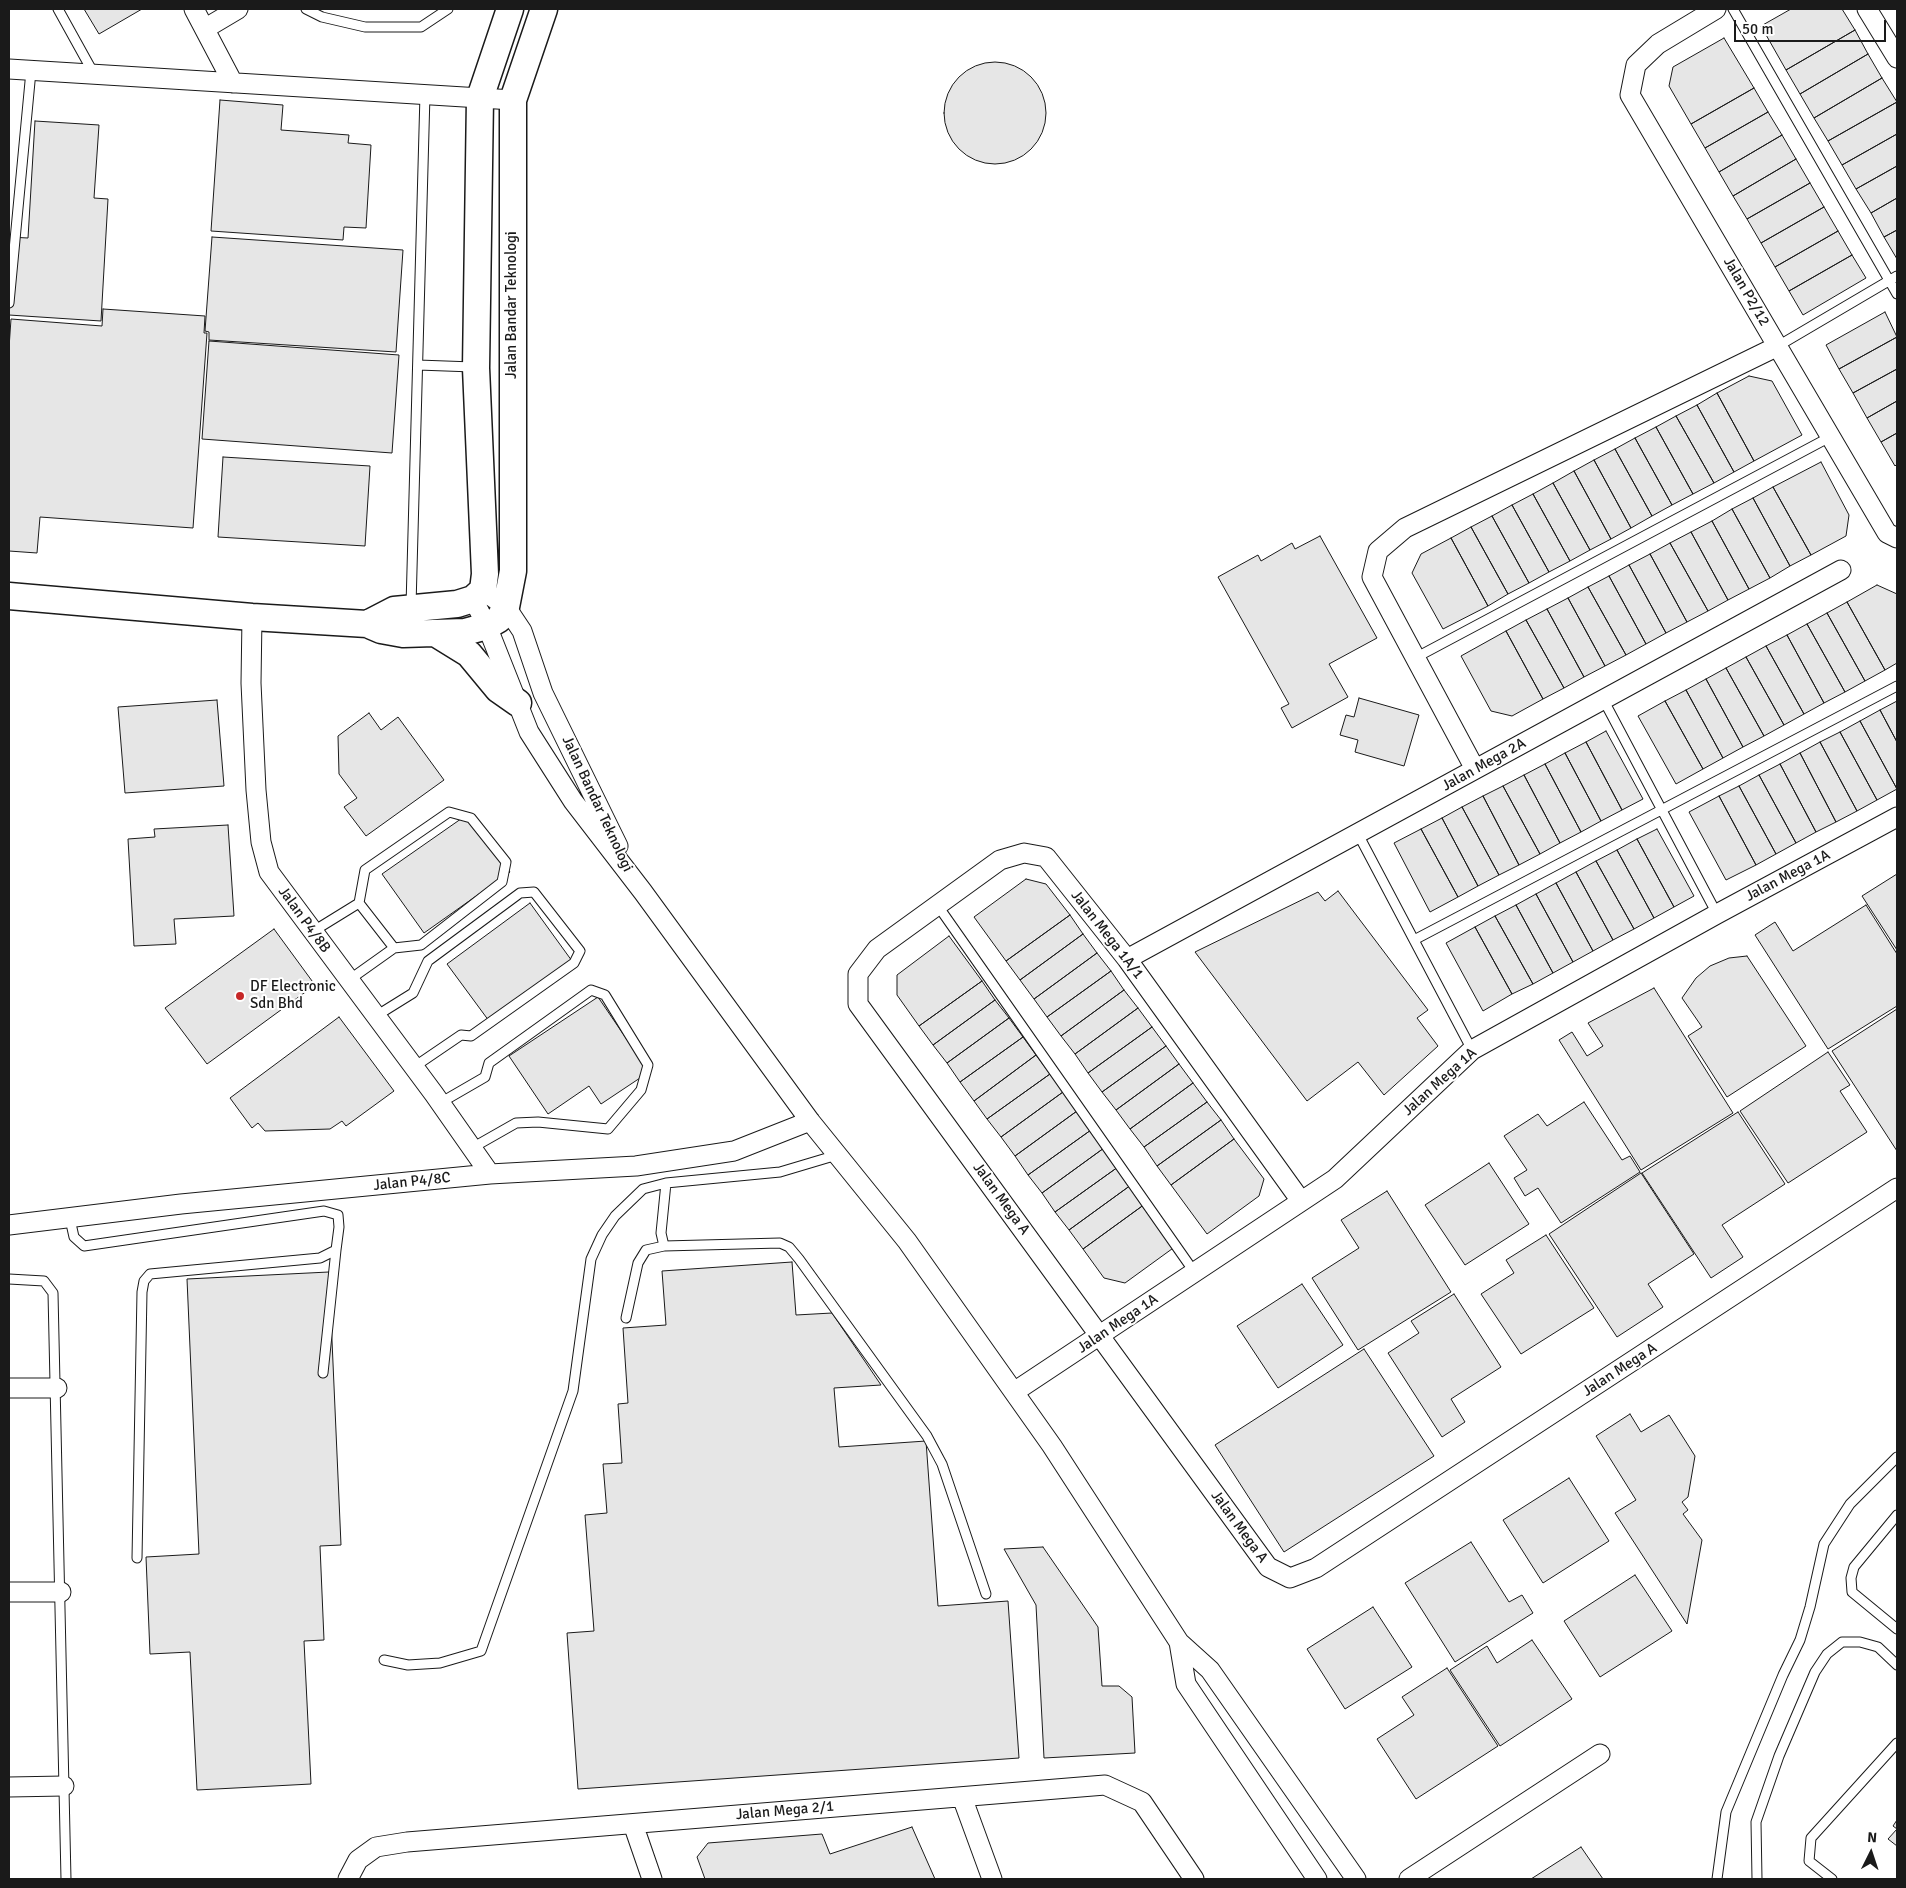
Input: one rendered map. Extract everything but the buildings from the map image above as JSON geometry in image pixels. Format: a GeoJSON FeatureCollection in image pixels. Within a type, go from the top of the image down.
{"type":"FeatureCollection","features":[{"type":"Feature","properties":{"kind":"street"},"geometry":{"type":"LineString","coordinates":[[194,9],[206,28],[233,83]]}},
{"type":"Feature","properties":{"kind":"street"},"geometry":{"type":"LineString","coordinates":[[206,28],[238,9]]}},
{"type":"Feature","properties":{"kind":"street"},"geometry":{"type":"LineString","coordinates":[[367,624],[394,610],[411,609],[478,594],[485,574],[476,368],[480,98],[510,9]]}},
{"type":"Feature","properties":{"kind":"street","name":"Jalan Bandar Teknologi"},"geometry":{"type":"LineString","coordinates":[[506,607],[513,571],[513,100],[544,9]]}},
{"type":"Feature","properties":{"kind":"street","name":"Jalan P2/12"},"geometry":{"type":"LineString","coordinates":[[1716,9],[1658,44],[1636,65],[1630,94],[1830,437],[1888,532],[1897,538]]}},
{"type":"Feature","properties":{"kind":"street"},"geometry":{"type":"LineString","coordinates":[[1867,9],[1897,58]]}},
{"type":"Feature","properties":{"kind":"street"},"geometry":{"type":"LineString","coordinates":[[9,69],[513,100]]}},
{"type":"Feature","properties":{"kind":"street"},"geometry":{"type":"LineString","coordinates":[[1475,770],[1372,577],[1378,551],[1405,528],[1778,346]]}},
{"type":"Feature","properties":{"kind":"street","name":"Jalan Mega 2A"},"geometry":{"type":"LineString","coordinates":[[1127,959],[1840,570]]}},
{"type":"Feature","properties":{"kind":"street","name":"Jalan Bandar Teknologi"},"geometry":{"type":"LineString","coordinates":[[478,594],[506,607],[522,631],[543,693],[632,877]]}},
{"type":"Feature","properties":{"kind":"street","name":"Jalan Bandar Teknologi"},"geometry":{"type":"LineString","coordinates":[[478,594],[487,626],[529,732],[573,801],[632,877]]}},
{"type":"Feature","properties":{"kind":"street"},"geometry":{"type":"LineString","coordinates":[[9,596],[252,617],[367,624],[380,630],[403,634],[465,632],[487,626],[499,619],[506,607]]}},
{"type":"Feature","properties":{"kind":"street","name":"Jalan P4/8B"},"geometry":{"type":"LineString","coordinates":[[252,617],[251,683],[261,842],[269,872],[414,1067],[490,1174]]}},
{"type":"Feature","properties":{"kind":"street"},"geometry":{"type":"LineString","coordinates":[[435,633],[469,654],[498,689],[518,703]]}},
{"type":"Feature","properties":{"kind":"street","name":"Jalan Mega 1A"},"geometry":{"type":"LineString","coordinates":[[1014,1392],[1335,1179],[1472,1050],[1716,914],[1897,817]]}},
{"type":"Feature","properties":{"kind":"street","name":"Jalan Mega 1A/1"},"geometry":{"type":"LineString","coordinates":[[858,974],[877,949],[1000,860],[1024,854],[1046,857],[1127,959],[1301,1201]]}},
{"type":"Feature","properties":{"kind":"street"},"geometry":{"type":"LineString","coordinates":[[632,877],[810,1121],[907,1241],[1052,1446],[1179,1642],[1210,1670],[1356,1879]]}},
{"type":"Feature","properties":{"kind":"street","name":"Jalan Mega A"},"geometry":{"type":"LineString","coordinates":[[858,974],[858,1004],[1268,1567],[1290,1578],[1316,1568],[1897,1188]]}},
{"type":"Feature","properties":{"kind":"street","name":"Jalan P4/8C"},"geometry":{"type":"LineString","coordinates":[[9,1225],[181,1204],[490,1174],[636,1166],[734,1151],[810,1121]]}},
{"type":"Feature","properties":{"kind":"street"},"geometry":{"type":"LineString","coordinates":[[9,1388],[57,1388]]}},
{"type":"Feature","properties":{"kind":"street"},"geometry":{"type":"LineString","coordinates":[[9,1592],[61,1592]]}},
{"type":"Feature","properties":{"kind":"street"},"geometry":{"type":"LineString","coordinates":[[1179,1642],[1186,1684],[1317,1879]]}},
{"type":"Feature","properties":{"kind":"street"},"geometry":{"type":"LineString","coordinates":[[1409,1879],[1600,1754]]}},
{"type":"Feature","properties":{"kind":"street","name":"Jalan Mega 2/1"},"geometry":{"type":"LineString","coordinates":[[348,1879],[358,1860],[376,1847],[406,1842],[1105,1785],[1142,1802],[1194,1879]]}},
{"type":"Feature","properties":{"kind":"street"},"geometry":{"type":"LineString","coordinates":[[9,1787],[64,1786]]}},
{"type":"Feature","properties":{"kind":"street"},"geometry":{"type":"LineString","coordinates":[[962,1797],[992,1879]]}},
{"type":"Feature","properties":{"kind":"street"},"geometry":{"type":"LineString","coordinates":[[633,1824],[652,1879]]}},
{"type":"Feature","properties":{"kind":"lane"},"geometry":{"type":"LineString","coordinates":[[58,9],[94,74]]}},
{"type":"Feature","properties":{"kind":"lane"},"geometry":{"type":"LineString","coordinates":[[306,9],[322,16],[366,27],[421,27],[448,9]]}},
{"type":"Feature","properties":{"kind":"lane"},"geometry":{"type":"LineString","coordinates":[[1733,9],[1893,278],[1897,294]]}},
{"type":"Feature","properties":{"kind":"lane"},"geometry":{"type":"LineString","coordinates":[[9,302],[31,71]]}},
{"type":"Feature","properties":{"kind":"lane"},"geometry":{"type":"LineString","coordinates":[[411,609],[425,94]]}},
{"type":"Feature","properties":{"kind":"lane"},"geometry":{"type":"LineString","coordinates":[[1778,346],[1893,278]]}},
{"type":"Feature","properties":{"kind":"lane"},"geometry":{"type":"LineString","coordinates":[[418,365],[476,368]]}},
{"type":"Feature","properties":{"kind":"lane"},"geometry":{"type":"LineString","coordinates":[[1415,658],[1830,437]]}},
{"type":"Feature","properties":{"kind":"lane"},"geometry":{"type":"LineString","coordinates":[[1414,940],[1897,686]]}},
{"type":"Feature","properties":{"kind":"lane"},"geometry":{"type":"LineString","coordinates":[[1603,699],[1716,914]]}},
{"type":"Feature","properties":{"kind":"lane"},"geometry":{"type":"LineString","coordinates":[[312,932],[359,903],[365,870],[449,812],[471,818],[506,862],[502,882],[421,945],[394,948],[349,980]]}},
{"type":"Feature","properties":{"kind":"lane"},"geometry":{"type":"LineString","coordinates":[[1358,834],[1472,1050]]}},
{"type":"Feature","properties":{"kind":"lane"},"geometry":{"type":"LineString","coordinates":[[376,1016],[413,993],[428,961],[520,893],[534,892],[580,951],[574,963],[471,1036],[461,1035],[414,1067]]}},
{"type":"Feature","properties":{"kind":"lane"},"geometry":{"type":"LineString","coordinates":[[359,903],[394,948]]}},
{"type":"Feature","properties":{"kind":"lane"},"geometry":{"type":"LineString","coordinates":[[938,906],[1195,1273]]}},
{"type":"Feature","properties":{"kind":"lane"},"geometry":{"type":"LineString","coordinates":[[440,1103],[485,1078],[489,1063],[591,990],[605,995],[648,1065],[641,1090],[608,1129],[538,1122],[516,1123],[472,1148]]}},
{"type":"Feature","properties":{"kind":"lane"},"geometry":{"type":"LineString","coordinates":[[384,1660],[408,1665],[440,1663],[482,1651],[573,1391],[591,1259],[602,1235],[614,1216],[643,1189],[666,1183],[780,1172],[837,1155]]}},
{"type":"Feature","properties":{"kind":"lane"},"geometry":{"type":"LineString","coordinates":[[664,1246],[661,1233],[666,1183]]}},
{"type":"Feature","properties":{"kind":"lane"},"geometry":{"type":"LineString","coordinates":[[70,1219],[74,1237],[84,1246],[324,1211],[338,1215],[339,1227],[323,1373]]}},
{"type":"Feature","properties":{"kind":"lane"},"geometry":{"type":"LineString","coordinates":[[626,1318],[638,1263],[646,1250],[664,1246],[780,1243],[789,1247],[927,1436],[942,1464],[986,1594]]}},
{"type":"Feature","properties":{"kind":"lane"},"geometry":{"type":"LineString","coordinates":[[137,1558],[142,1292],[144,1281],[150,1274],[320,1258],[336,1250]]}},
{"type":"Feature","properties":{"kind":"lane"},"geometry":{"type":"LineString","coordinates":[[9,1279],[44,1281],[53,1293],[57,1388],[66,1879]]}},
{"type":"Feature","properties":{"kind":"lane"},"geometry":{"type":"LineString","coordinates":[[1717,1879],[1726,1812],[1800,1640],[1810,1607],[1824,1544],[1850,1504],[1897,1457]]}},
{"type":"Feature","properties":{"kind":"lane"},"geometry":{"type":"LineString","coordinates":[[1897,1515],[1854,1567],[1851,1578],[1852,1592],[1897,1629]]}},
{"type":"Feature","properties":{"kind":"lane"},"geometry":{"type":"LineString","coordinates":[[1757,1879],[1756,1822],[1779,1756],[1815,1672],[1827,1654],[1842,1642],[1860,1642],[1878,1648],[1897,1665]]}},
{"type":"Feature","properties":{"kind":"lane"},"geometry":{"type":"LineString","coordinates":[[1832,1879],[1809,1861],[1811,1838],[1897,1743]]}},
{"type":"Feature","properties":{"kind":"place","name":"DF Electronic Sdn Bhd"},"geometry":{"type":"Point","coordinates":[240,996]}}]}
